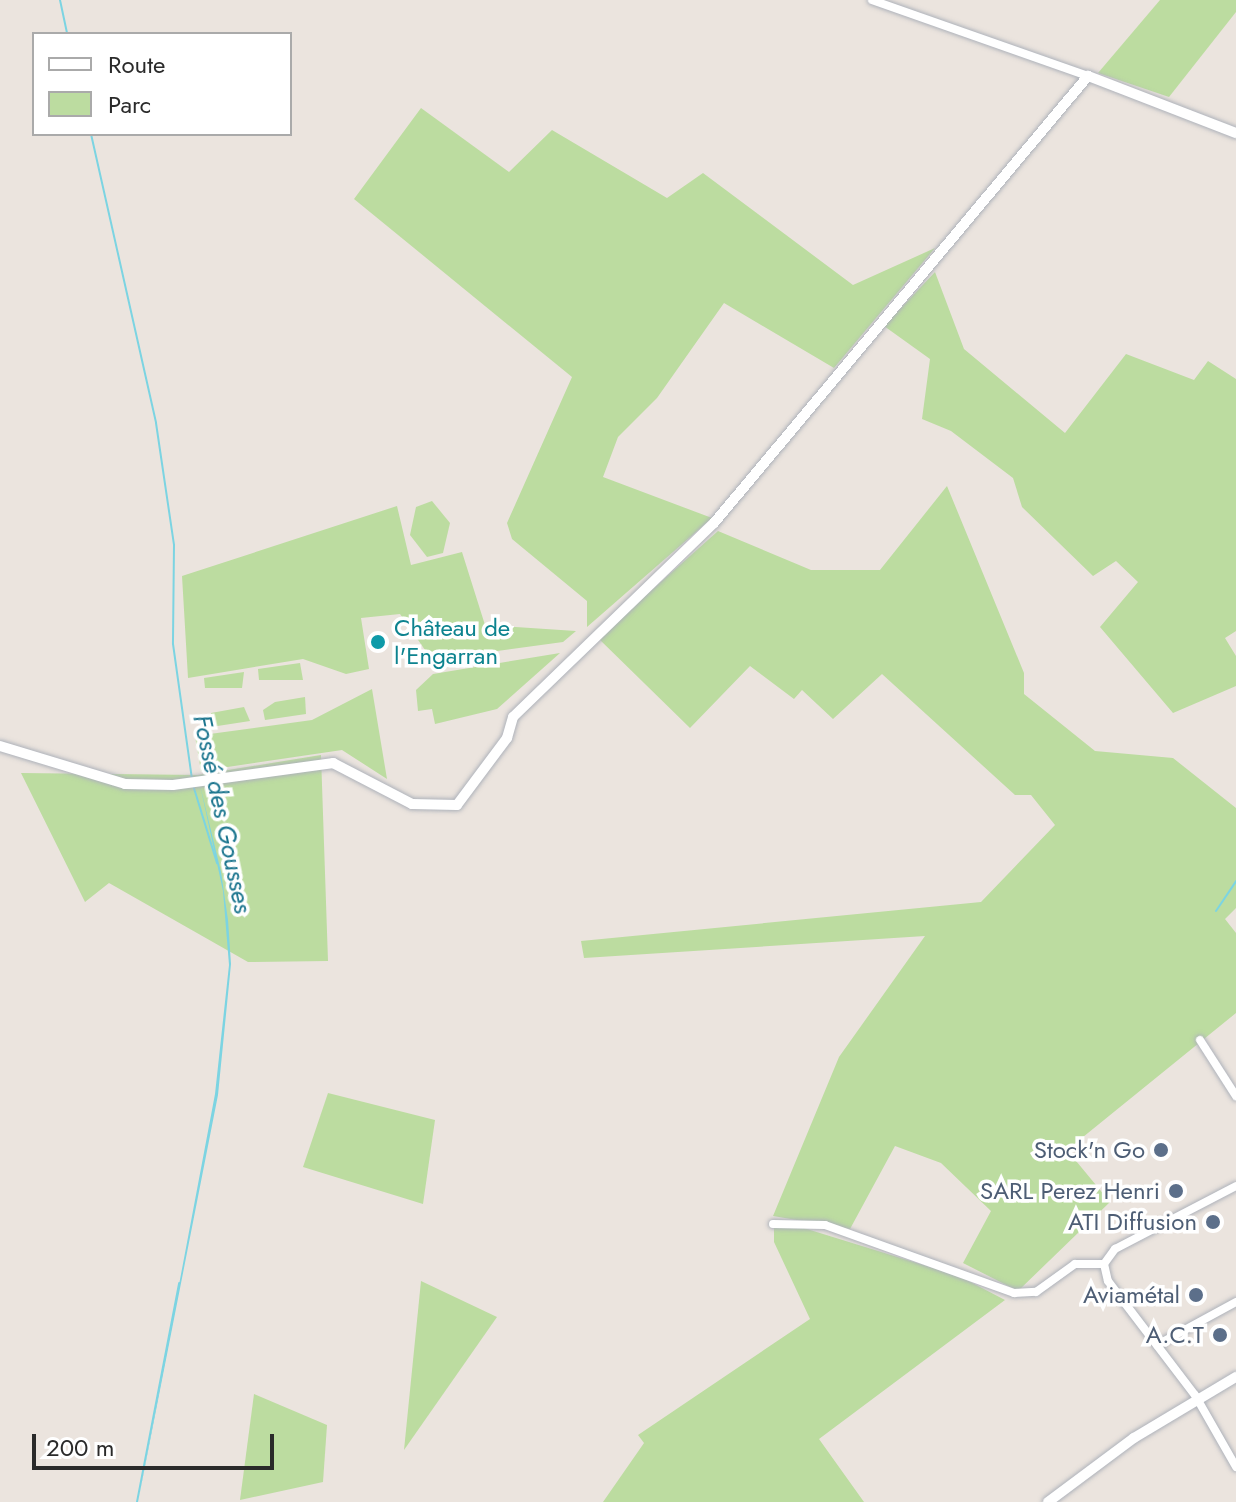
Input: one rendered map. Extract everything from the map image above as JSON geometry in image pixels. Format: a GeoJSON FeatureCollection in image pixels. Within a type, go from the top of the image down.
{"type":"FeatureCollection","features":[{"type":"Feature","properties":{"kind":"street"},"geometry":{"type":"LineString","coordinates":[[872,0],[1088,76],[1236,133]]}},
{"type":"Feature","properties":{"kind":"street"},"geometry":{"type":"LineString","coordinates":[[0,746],[125,784],[173,785],[333,763],[412,804],[457,805],[507,738],[513,717],[714,523],[1088,76]]}},
{"type":"Feature","properties":{"kind":"street"},"geometry":{"type":"LineString","coordinates":[[1200,1040],[1236,1096]]}},
{"type":"Feature","properties":{"kind":"street"},"geometry":{"type":"LineString","coordinates":[[1236,1186],[1115,1249],[1104,1264],[1108,1281],[1197,1399],[1236,1467]]}},
{"type":"Feature","properties":{"kind":"street"},"geometry":{"type":"LineString","coordinates":[[773,1224],[825,1225],[1014,1293],[1036,1292],[1075,1264],[1104,1264]]}},
{"type":"Feature","properties":{"kind":"street"},"geometry":{"type":"LineString","coordinates":[[1157,1345],[1236,1302]]}},
{"type":"Feature","properties":{"kind":"street"},"geometry":{"type":"LineString","coordinates":[[1048,1502],[1197,1399],[1236,1377]]}},
{"type":"Feature","properties":{"kind":"green space"},"geometry":{"type":"Polygon","coordinates":[[[1160,0],[1236,0],[1236,12],[1169,97],[1098,73],[1160,0]]]}},
{"type":"Feature","properties":{"kind":"green space"},"geometry":{"type":"Polygon","coordinates":[[[421,108],[509,172],[552,130],[667,198],[703,173],[853,285],[935,248],[834,368],[724,303],[657,398],[618,437],[603,477],[712,518],[587,627],[587,601],[512,539],[507,523],[572,377],[354,199],[421,108]]]}},
{"type":"Feature","properties":{"kind":"green space"},"geometry":{"type":"Polygon","coordinates":[[[935,272],[964,349],[1065,433],[1126,354],[1194,380],[1208,361],[1236,379],[1236,631],[1225,638],[1236,656],[1236,686],[1173,713],[1100,627],[1138,582],[1116,561],[1093,576],[1022,507],[1013,478],[951,431],[922,419],[930,359],[884,326],[935,272]]]}},
{"type":"Feature","properties":{"kind":"green space"},"geometry":{"type":"Polygon","coordinates":[[[947,486],[1024,673],[1024,694],[1095,751],[1173,758],[1236,808],[1236,908],[1225,919],[1236,933],[1236,1013],[1067,1150],[1110,1202],[1018,1291],[963,1263],[991,1211],[941,1163],[895,1146],[850,1229],[773,1216],[839,1057],[925,936],[584,958],[581,941],[981,902],[1055,825],[1031,795],[1015,795],[882,674],[833,719],[802,690],[794,699],[750,666],[690,728],[598,638],[718,531],[811,570],[880,570],[947,486]]]}},
{"type":"Feature","properties":{"kind":"green space"},"geometry":{"type":"Polygon","coordinates":[[[432,501],[450,523],[443,553],[427,557],[410,535],[416,507],[432,501]]]}},
{"type":"Feature","properties":{"kind":"green space"},"geometry":{"type":"Polygon","coordinates":[[[397,506],[411,565],[462,552],[485,625],[576,631],[563,642],[432,660],[400,614],[361,618],[369,669],[346,674],[303,659],[188,678],[182,576],[397,506]]]}},
{"type":"Feature","properties":{"kind":"green space"},"geometry":{"type":"Polygon","coordinates":[[[560,653],[497,709],[435,724],[432,709],[418,711],[416,690],[433,674],[560,653]]]}},
{"type":"Feature","properties":{"kind":"green space"},"geometry":{"type":"Polygon","coordinates":[[[300,663],[303,680],[259,680],[258,669],[300,663]]]}},
{"type":"Feature","properties":{"kind":"green space"},"geometry":{"type":"Polygon","coordinates":[[[244,672],[242,688],[205,688],[204,678],[244,672]]]}},
{"type":"Feature","properties":{"kind":"green space"},"geometry":{"type":"Polygon","coordinates":[[[372,689],[387,779],[342,750],[201,771],[195,736],[312,720],[372,689]]]}},
{"type":"Feature","properties":{"kind":"green space"},"geometry":{"type":"Polygon","coordinates":[[[305,697],[306,714],[265,720],[263,710],[275,702],[305,697]]]}},
{"type":"Feature","properties":{"kind":"green space"},"geometry":{"type":"Polygon","coordinates":[[[244,707],[250,721],[211,727],[211,713],[244,707]]]}},
{"type":"Feature","properties":{"kind":"green space"},"geometry":{"type":"Polygon","coordinates":[[[321,755],[328,961],[248,962],[109,883],[85,902],[21,773],[198,775],[321,755]]]}},
{"type":"Feature","properties":{"kind":"green space"},"geometry":{"type":"Polygon","coordinates":[[[328,1093],[435,1120],[423,1204],[303,1167],[328,1093]]]}},
{"type":"Feature","properties":{"kind":"green space"},"geometry":{"type":"Polygon","coordinates":[[[794,1225],[959,1276],[1005,1300],[819,1439],[864,1502],[603,1502],[644,1443],[638,1435],[810,1319],[774,1242],[774,1228],[794,1225]]]}},
{"type":"Feature","properties":{"kind":"green space"},"geometry":{"type":"Polygon","coordinates":[[[421,1281],[497,1317],[404,1450],[421,1281]]]}},
{"type":"Feature","properties":{"kind":"green space"},"geometry":{"type":"Polygon","coordinates":[[[254,1394],[327,1425],[323,1482],[240,1500],[254,1394]]]}},
{"type":"Feature","properties":{"kind":"water"},"geometry":{"type":"Polygon","coordinates":[[[200,785],[221,872],[231,964],[218,1095],[138,1502],[215,1094],[229,965],[223,891],[200,785]]]}},
{"type":"Feature","properties":{"kind":"waterway","name":"Fossé des Gousses"},"geometry":{"type":"LineString","coordinates":[[60,0],[67,32]]}},
{"type":"Feature","properties":{"kind":"waterway","name":"Fossé des Gousses"},"geometry":{"type":"LineString","coordinates":[[91,136],[156,423],[174,545],[173,644],[192,779]]}},
{"type":"Feature","properties":{"kind":"waterway","name":"Fossé des Gousses"},"geometry":{"type":"LineString","coordinates":[[193,785],[217,863]]}},
{"type":"Feature","properties":{"kind":"waterway"},"geometry":{"type":"LineString","coordinates":[[1216,911],[1236,881]]}},
{"type":"Feature","properties":{"kind":"waterway","name":"Fossé des Gousses"},"geometry":{"type":"LineString","coordinates":[[137,1502],[179,1283]]}},
{"type":"Feature","properties":{"kind":"place","name":"Château de l'Engarran"},"geometry":{"type":"Point","coordinates":[378,642]}},
{"type":"Feature","properties":{"kind":"place","name":"Stock'n Go"},"geometry":{"type":"Point","coordinates":[1161,1150]}},
{"type":"Feature","properties":{"kind":"place","name":"SARL Perez Henri"},"geometry":{"type":"Point","coordinates":[1176,1191]}},
{"type":"Feature","properties":{"kind":"place","name":"ATI Diffusion"},"geometry":{"type":"Point","coordinates":[1213,1222]}},
{"type":"Feature","properties":{"kind":"place","name":"Aviamétal"},"geometry":{"type":"Point","coordinates":[1196,1295]}},
{"type":"Feature","properties":{"kind":"place","name":"A.C.T"},"geometry":{"type":"Point","coordinates":[1220,1335]}}]}
